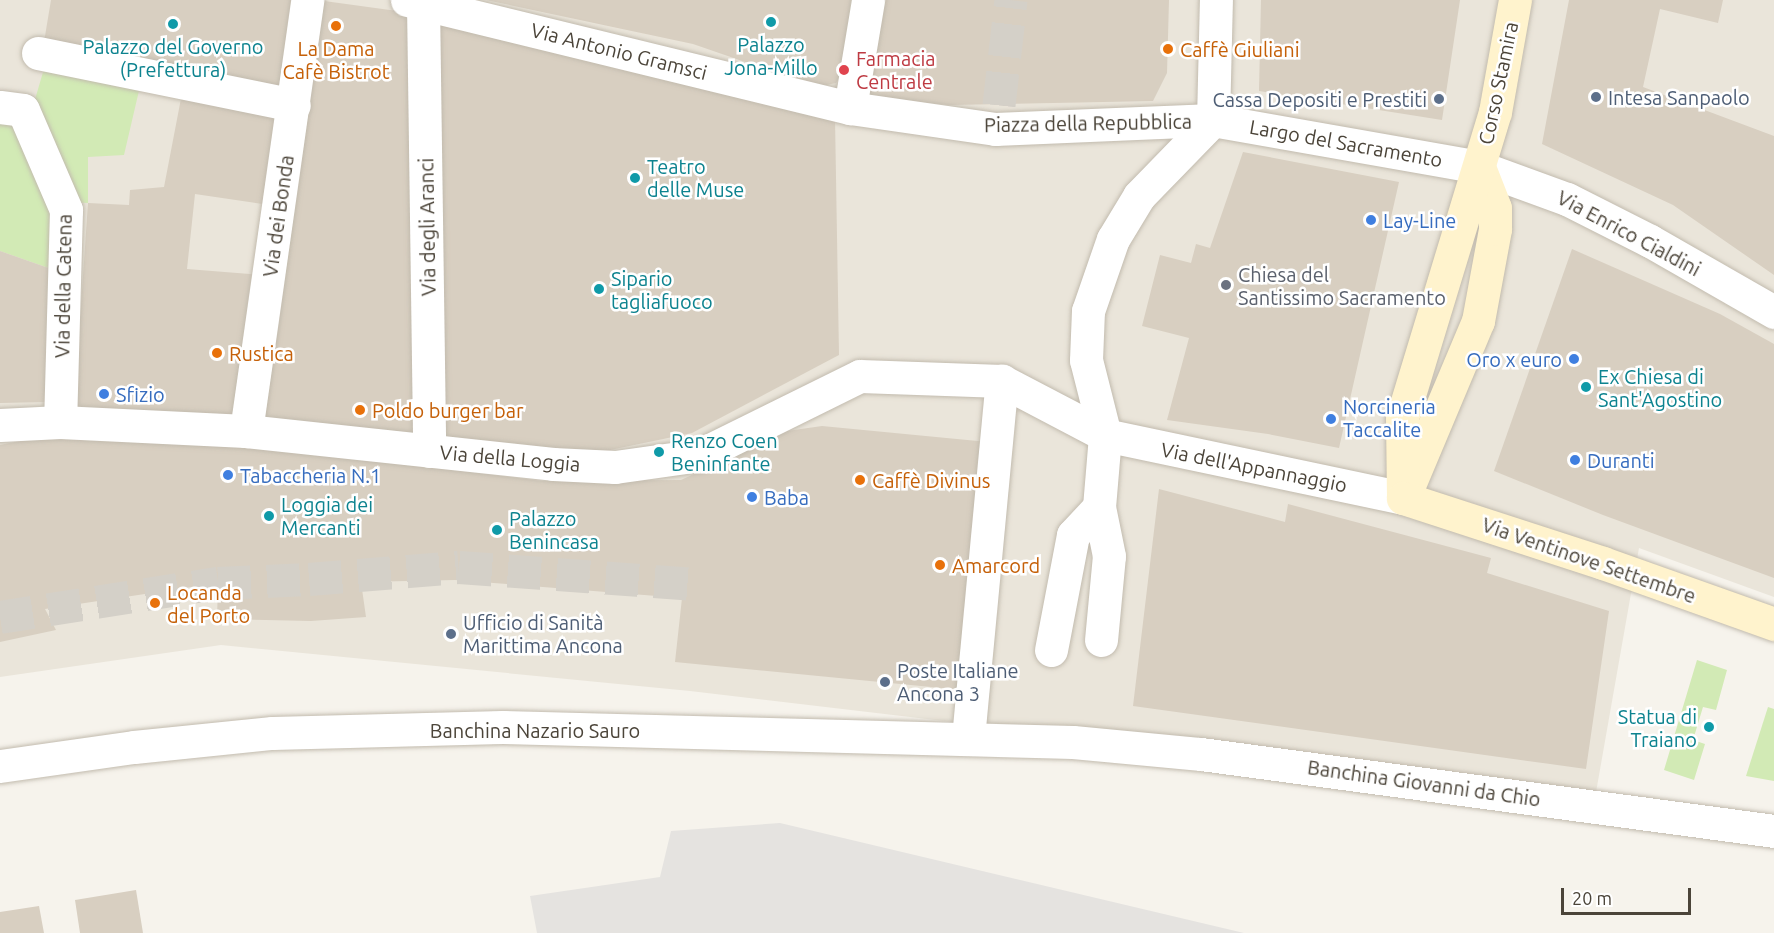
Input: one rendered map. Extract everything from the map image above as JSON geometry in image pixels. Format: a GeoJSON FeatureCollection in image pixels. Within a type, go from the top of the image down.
{"type":"FeatureCollection","features":[{"type":"Feature","properties":{"kind":"street","name":"Via dei Bonda"},"geometry":{"type":"LineString","coordinates":[[246,431],[294,105],[307,0]]}},
{"type":"Feature","properties":{"kind":"street"},"geometry":{"type":"LineString","coordinates":[[850,108],[868,0]]}},
{"type":"Feature","properties":{"kind":"street"},"geometry":{"type":"LineString","coordinates":[[1213,120],[1216,0]]}},
{"type":"Feature","properties":{"kind":"street","name":"Corso Stamira"},"geometry":{"type":"LineString","coordinates":[[1403,498],[1402,418],[1495,112],[1515,0]]}},
{"type":"Feature","properties":{"kind":"street","name":"Via Antonio Gramsci"},"geometry":{"type":"LineString","coordinates":[[417,1],[850,108]]}},
{"type":"Feature","properties":{"kind":"street","name":"Via degli Aranci"},"geometry":{"type":"LineString","coordinates":[[417,1],[429,451]]}},
{"type":"Feature","properties":{"kind":"street"},"geometry":{"type":"LineString","coordinates":[[38,53],[294,105]]}},
{"type":"Feature","properties":{"kind":"street","name":"Via della Catena"},"geometry":{"type":"LineString","coordinates":[[0,107],[23,110],[66,210],[60,422]]}},
{"type":"Feature","properties":{"kind":"street","name":"Piazza della Repubblica"},"geometry":{"type":"LineString","coordinates":[[850,108],[997,117],[1213,120]]}},
{"type":"Feature","properties":{"kind":"street","name":"Piazza della Repubblica"},"geometry":{"type":"LineString","coordinates":[[1101,640],[1109,556],[1099,507],[1105,435],[1086,360],[1088,311],[1113,239],[1139,196],[1213,120]]}},
{"type":"Feature","properties":{"kind":"street","name":"Largo del Sacramento"},"geometry":{"type":"LineString","coordinates":[[1213,120],[1479,166]]}},
{"type":"Feature","properties":{"kind":"street"},"geometry":{"type":"LineString","coordinates":[[1403,498],[1478,321],[1495,229],[1495,208],[1479,166]]}},
{"type":"Feature","properties":{"kind":"street","name":"Via Enrico Cialdini"},"geometry":{"type":"LineString","coordinates":[[1479,166],[1567,199],[1650,241],[1774,312]]}},
{"type":"Feature","properties":{"kind":"street","name":"Via della Loggia"},"geometry":{"type":"LineString","coordinates":[[0,425],[60,422],[246,431],[553,464],[615,467],[700,455],[860,376],[1002,381]]}},
{"type":"Feature","properties":{"kind":"street"},"geometry":{"type":"LineString","coordinates":[[968,738],[1002,381],[1105,435]]}},
{"type":"Feature","properties":{"kind":"street","name":"Via dell'Appannaggio"},"geometry":{"type":"LineString","coordinates":[[1105,435],[1403,498]]}},
{"type":"Feature","properties":{"kind":"street","name":"Via Ventinove Settembre"},"geometry":{"type":"LineString","coordinates":[[1403,498],[1603,563],[1774,624]]}},
{"type":"Feature","properties":{"kind":"street"},"geometry":{"type":"LineString","coordinates":[[1051,650],[1073,535],[1099,507]]}},
{"type":"Feature","properties":{"kind":"street","name":"Banchina Nazario Sauro"},"geometry":{"type":"LineString","coordinates":[[0,766],[134,747],[272,733],[503,727],[1073,742]]}},
{"type":"Feature","properties":{"kind":"street","name":"Banchina Giovanni da Chio"},"geometry":{"type":"LineString","coordinates":[[1073,742],[1201,753],[1774,831]]}},
{"type":"Feature","properties":{"kind":"shaded area"},"geometry":{"type":"Polygon","coordinates":[[[0,0],[1774,0],[1774,597],[1639,548],[1595,798],[690,691],[221,645],[0,677],[0,0]]]}},
{"type":"Feature","properties":{"kind":"shaded area"},"geometry":{"type":"Polygon","coordinates":[[[780,823],[1244,933],[537,933],[530,896],[660,877],[671,831],[780,823]]]}},
{"type":"Feature","properties":{"kind":"green space"},"geometry":{"type":"Polygon","coordinates":[[[46,62],[141,82],[124,155],[88,157],[88,203],[71,202],[31,113],[46,62]]]}},
{"type":"Feature","properties":{"kind":"green space"},"geometry":{"type":"Polygon","coordinates":[[[0,118],[20,121],[61,212],[57,271],[0,251],[0,118]]]}},
{"type":"Feature","properties":{"kind":"green space"},"geometry":{"type":"Polygon","coordinates":[[[1697,660],[1727,670],[1716,710],[1703,707],[1693,740],[1705,744],[1694,780],[1664,770],[1697,660]]]}},
{"type":"Feature","properties":{"kind":"green space"},"geometry":{"type":"Polygon","coordinates":[[[1768,707],[1774,709],[1774,781],[1746,776],[1768,707]]]}},
{"type":"Feature","properties":{"kind":"building","name":"Palazzo del Governo (Prefettura)"},"geometry":{"type":"Polygon","coordinates":[[[51,0],[301,0],[294,92],[43,48],[51,0]]]}},
{"type":"Feature","properties":{"kind":"building"},"geometry":{"type":"Polygon","coordinates":[[[317,0],[419,14],[423,433],[255,422],[317,0]]]}},
{"type":"Feature","properties":{"kind":"building","name":"Palazzo Jona-Millo"},"geometry":{"type":"Polygon","coordinates":[[[486,0],[851,0],[842,75],[836,83],[817,87],[693,44],[486,0]]]}},
{"type":"Feature","properties":{"kind":"building"},"geometry":{"type":"Polygon","coordinates":[[[880,0],[1169,0],[1167,73],[1153,101],[949,105],[863,97],[880,0]]]}},
{"type":"Feature","properties":{"kind":"building"},"geometry":{"type":"Polygon","coordinates":[[[1261,0],[1460,0],[1442,120],[1259,91],[1261,0]]]}},
{"type":"Feature","properties":{"kind":"building"},"geometry":{"type":"Polygon","coordinates":[[[1569,0],[1723,0],[1718,23],[1660,9],[1643,87],[1774,136],[1774,275],[1673,205],[1542,144],[1569,0]]]}},
{"type":"Feature","properties":{"kind":"building","name":"Teatro delle Muse"},"geometry":{"type":"Polygon","coordinates":[[[433,15],[835,118],[839,355],[692,433],[591,454],[435,437],[433,15]]]}},
{"type":"Feature","properties":{"kind":"building"},"geometry":{"type":"Polygon","coordinates":[[[183,88],[283,107],[269,205],[195,194],[187,269],[261,275],[241,419],[74,407],[88,203],[129,205],[130,190],[164,187],[183,88]]]}},
{"type":"Feature","properties":{"kind":"building","name":"Chiesa del Santissimo Sacramento"},"geometry":{"type":"Polygon","coordinates":[[[1243,152],[1399,182],[1339,448],[1268,434],[1167,420],[1189,338],[1142,326],[1160,255],[1191,263],[1196,244],[1210,248],[1243,152]]]}},
{"type":"Feature","properties":{"kind":"building"},"geometry":{"type":"Polygon","coordinates":[[[1572,249],[1720,314],[1774,344],[1774,578],[1603,515],[1494,471],[1572,249]]]}},
{"type":"Feature","properties":{"kind":"building"},"geometry":{"type":"Polygon","coordinates":[[[0,251],[57,271],[47,402],[0,403],[0,251]]]}},
{"type":"Feature","properties":{"kind":"building"},"geometry":{"type":"Polygon","coordinates":[[[822,426],[988,442],[962,690],[675,662],[682,598],[455,580],[361,582],[366,617],[311,621],[217,619],[218,583],[45,609],[56,630],[0,642],[0,445],[44,436],[134,437],[317,453],[542,481],[681,480],[787,431],[822,426]]]}},
{"type":"Feature","properties":{"kind":"building"},"geometry":{"type":"Polygon","coordinates":[[[1159,489],[1285,522],[1288,504],[1491,558],[1487,573],[1609,611],[1586,769],[1133,706],[1159,489]]]}},
{"type":"Feature","properties":{"kind":"building"},"geometry":{"type":"Polygon","coordinates":[[[136,890],[143,933],[80,933],[75,900],[136,890]]]}},
{"type":"Feature","properties":{"kind":"building"},"geometry":{"type":"Polygon","coordinates":[[[39,906],[44,933],[0,933],[0,912],[39,906]]]}},
{"type":"Feature","properties":{"kind":"tunnel"},"geometry":{"type":"LineString","coordinates":[[999,105],[1011,0]]}},
{"type":"Feature","properties":{"kind":"tunnel"},"geometry":{"type":"LineString","coordinates":[[0,617],[218,583],[309,579],[459,567],[695,584]]}},
{"type":"Feature","properties":{"kind":"place","name":"Palazzo Jona-Millo"},"geometry":{"type":"Point","coordinates":[771,22]}},
{"type":"Feature","properties":{"kind":"place","name":"Palazzo del Governo (Prefettura)"},"geometry":{"type":"Point","coordinates":[173,24]}},
{"type":"Feature","properties":{"kind":"place","name":"La Dama Cafè Bistrot"},"geometry":{"type":"Point","coordinates":[336,26]}},
{"type":"Feature","properties":{"kind":"place","name":"Caffè Giuliani"},"geometry":{"type":"Point","coordinates":[1168,49]}},
{"type":"Feature","properties":{"kind":"place","name":"Farmacia Centrale"},"geometry":{"type":"Point","coordinates":[844,70]}},
{"type":"Feature","properties":{"kind":"place","name":"Intesa Sanpaolo"},"geometry":{"type":"Point","coordinates":[1596,97]}},
{"type":"Feature","properties":{"kind":"place","name":"Cassa Depositi e Prestiti"},"geometry":{"type":"Point","coordinates":[1439,99]}},
{"type":"Feature","properties":{"kind":"place","name":"Teatro delle Muse"},"geometry":{"type":"Point","coordinates":[635,178]}},
{"type":"Feature","properties":{"kind":"place","name":"Lay-Line"},"geometry":{"type":"Point","coordinates":[1371,220]}},
{"type":"Feature","properties":{"kind":"place","name":"Chiesa del Santissimo Sacramento"},"geometry":{"type":"Point","coordinates":[1226,285]}},
{"type":"Feature","properties":{"kind":"place","name":"Sipario tagliafuoco"},"geometry":{"type":"Point","coordinates":[599,289]}},
{"type":"Feature","properties":{"kind":"place","name":"Rustica"},"geometry":{"type":"Point","coordinates":[217,353]}},
{"type":"Feature","properties":{"kind":"place","name":"Oro x euro"},"geometry":{"type":"Point","coordinates":[1574,359]}},
{"type":"Feature","properties":{"kind":"place","name":"Ex Chiesa di Sant'Agostino"},"geometry":{"type":"Point","coordinates":[1586,387]}},
{"type":"Feature","properties":{"kind":"place","name":"Sfizio"},"geometry":{"type":"Point","coordinates":[104,394]}},
{"type":"Feature","properties":{"kind":"place","name":"Poldo burger bar"},"geometry":{"type":"Point","coordinates":[360,410]}},
{"type":"Feature","properties":{"kind":"place","name":"Norcineria Taccalite"},"geometry":{"type":"Point","coordinates":[1331,419]}},
{"type":"Feature","properties":{"kind":"place","name":"Renzo Coen Beninfante"},"geometry":{"type":"Point","coordinates":[659,452]}},
{"type":"Feature","properties":{"kind":"place","name":"Duranti"},"geometry":{"type":"Point","coordinates":[1575,460]}},
{"type":"Feature","properties":{"kind":"place","name":"Tabaccheria N.1"},"geometry":{"type":"Point","coordinates":[228,475]}},
{"type":"Feature","properties":{"kind":"place","name":"Caffè Divinus"},"geometry":{"type":"Point","coordinates":[860,480]}},
{"type":"Feature","properties":{"kind":"place","name":"Baba"},"geometry":{"type":"Point","coordinates":[752,497]}},
{"type":"Feature","properties":{"kind":"place","name":"Loggia dei Mercanti"},"geometry":{"type":"Point","coordinates":[269,516]}},
{"type":"Feature","properties":{"kind":"place","name":"Palazzo Benincasa"},"geometry":{"type":"Point","coordinates":[497,530]}},
{"type":"Feature","properties":{"kind":"place","name":"Amarcord"},"geometry":{"type":"Point","coordinates":[940,565]}},
{"type":"Feature","properties":{"kind":"place","name":"Locanda del Porto"},"geometry":{"type":"Point","coordinates":[155,603]}},
{"type":"Feature","properties":{"kind":"place","name":"Ufficio di Sanità Marittima Ancona"},"geometry":{"type":"Point","coordinates":[451,634]}},
{"type":"Feature","properties":{"kind":"place","name":"Poste Italiane Ancona 3"},"geometry":{"type":"Point","coordinates":[885,682]}},
{"type":"Feature","properties":{"kind":"place","name":"Statua di Traiano"},"geometry":{"type":"Point","coordinates":[1709,727]}}]}
